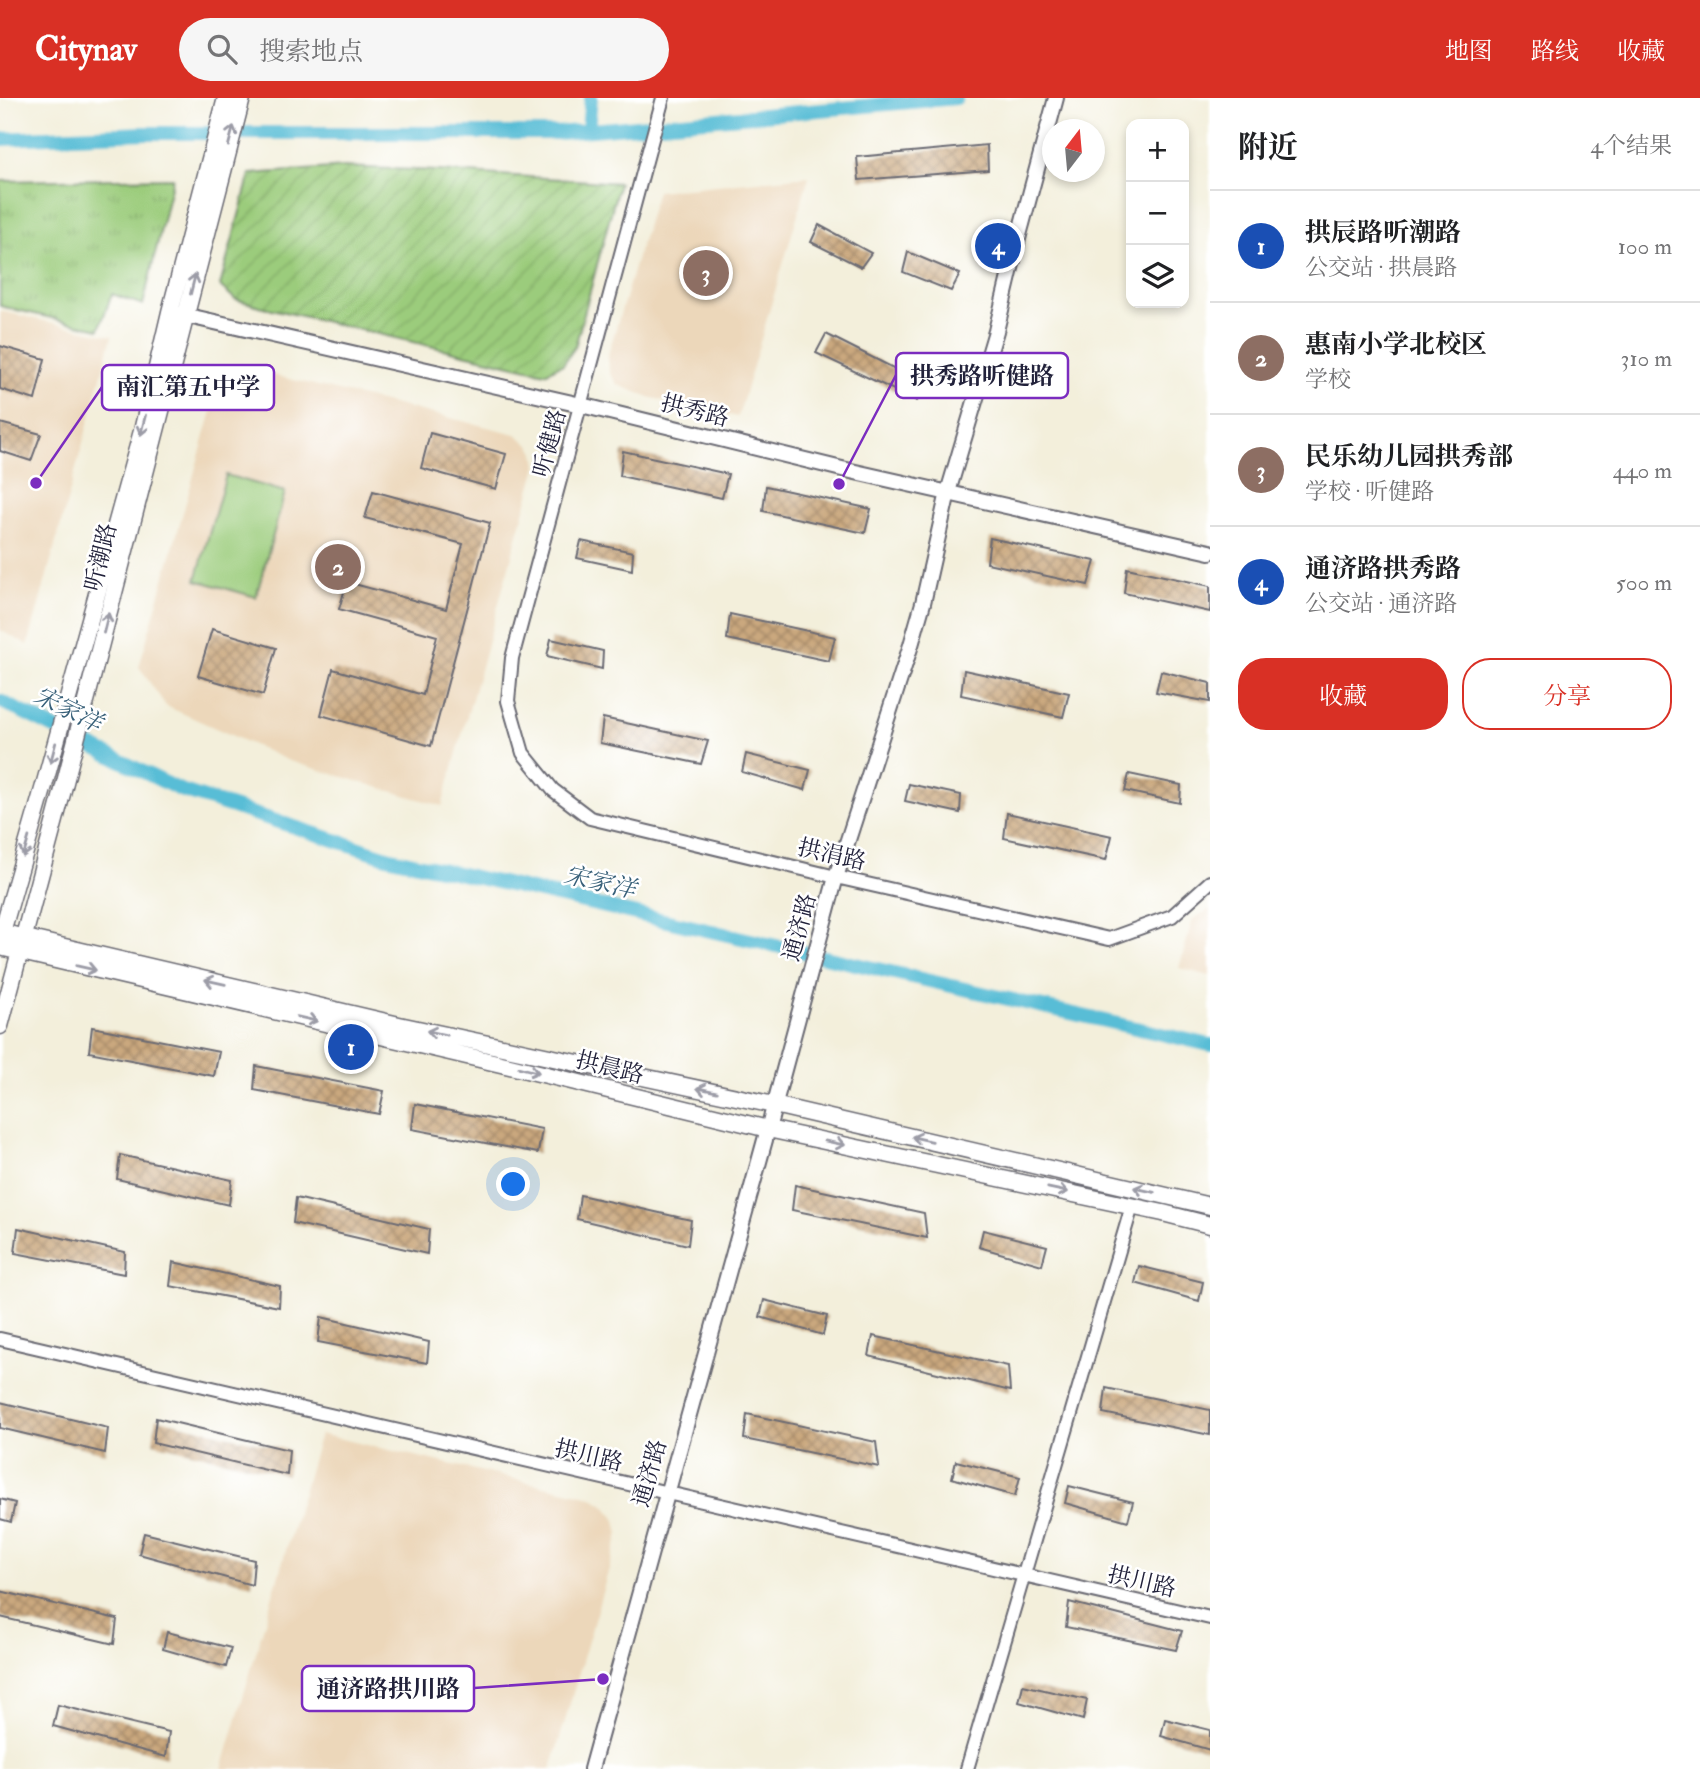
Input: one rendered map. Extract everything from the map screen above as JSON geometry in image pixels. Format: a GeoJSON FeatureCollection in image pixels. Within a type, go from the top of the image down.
{"type":"FeatureCollection","features":[{"type":"Feature","properties":{"kind":"main road","name":"听潮路"},"geometry":{"type":"LineString","coordinates":[[0,1026],[89,689],[214,171],[226,98]]}},
{"type":"Feature","properties":{"kind":"main road","name":"听潮路"},"geometry":{"type":"LineString","coordinates":[[214,171],[242,98]]}},
{"type":"Feature","properties":{"kind":"main road","name":"听潮路"},"geometry":{"type":"LineString","coordinates":[[0,938],[46,782],[142,431],[178,314]]}},
{"type":"Feature","properties":{"kind":"main road","name":"拱晨路"},"geometry":{"type":"LineString","coordinates":[[0,938],[768,1129],[1210,1225]]}},
{"type":"Feature","properties":{"kind":"main road","name":"拱晨路"},"geometry":{"type":"LineString","coordinates":[[21,945],[774,1105],[1210,1206]]}},
{"type":"Feature","properties":{"kind":"street","name":"听健路"},"geometry":{"type":"LineString","coordinates":[[553,790],[523,753],[508,701],[512,658],[663,98]]}},
{"type":"Feature","properties":{"kind":"street","name":"通济路"},"geometry":{"type":"LineString","coordinates":[[591,1769],[836,877],[923,603],[948,492],[996,331],[1056,98]]}},
{"type":"Feature","properties":{"kind":"street","name":"拱秀路"},"geometry":{"type":"LineString","coordinates":[[178,314],[1210,552]]}},
{"type":"Feature","properties":{"kind":"street","name":"拱涓路"},"geometry":{"type":"LineString","coordinates":[[553,790],[590,818],[1109,939],[1172,916],[1210,882]]}},
{"type":"Feature","properties":{"kind":"street"},"geometry":{"type":"LineString","coordinates":[[967,1769],[1132,1206]]}},
{"type":"Feature","properties":{"kind":"street","name":"拱川路"},"geometry":{"type":"LineString","coordinates":[[0,1339],[1210,1618]]}},
{"type":"Feature","properties":{"kind":"shaded area"},"geometry":{"type":"Polygon","coordinates":[[[809,176],[738,417],[652,398],[618,385],[609,372],[608,355],[657,191],[809,176]]]}},
{"type":"Feature","properties":{"kind":"shaded area"},"geometry":{"type":"Polygon","coordinates":[[[0,311],[112,336],[28,645],[0,630],[0,311]]]}},
{"type":"Feature","properties":{"kind":"shaded area"},"geometry":{"type":"Polygon","coordinates":[[[244,368],[516,434],[531,446],[535,453],[537,466],[442,806],[289,761],[166,706],[139,667],[216,397],[230,373],[244,368]]]}},
{"type":"Feature","properties":{"kind":"shaded area"},"geometry":{"type":"Polygon","coordinates":[[[1210,909],[1210,976],[1179,968],[1193,919],[1210,909]]]}},
{"type":"Feature","properties":{"kind":"shaded area"},"geometry":{"type":"Polygon","coordinates":[[[320,1434],[592,1497],[607,1507],[616,1520],[619,1534],[551,1769],[222,1769],[320,1434]]]}},
{"type":"Feature","properties":{"kind":"green space"},"geometry":{"type":"Polygon","coordinates":[[[345,167],[619,183],[575,347],[563,364],[545,373],[263,307],[235,299],[220,286],[250,174],[345,167]]]}},
{"type":"Feature","properties":{"kind":"green space"},"geometry":{"type":"Polygon","coordinates":[[[173,178],[143,305],[112,294],[99,329],[0,306],[0,181],[173,178]]]}},
{"type":"Feature","properties":{"kind":"green space"},"geometry":{"type":"Polygon","coordinates":[[[226,475],[285,492],[256,597],[196,580],[226,475]]]}},
{"type":"Feature","properties":{"kind":"building"},"geometry":{"type":"Polygon","coordinates":[[[987,145],[988,170],[859,180],[857,157],[987,145]]]}},
{"type":"Feature","properties":{"kind":"building"},"geometry":{"type":"Polygon","coordinates":[[[819,225],[871,253],[861,267],[811,242],[819,225]]]}},
{"type":"Feature","properties":{"kind":"building"},"geometry":{"type":"Polygon","coordinates":[[[908,252],[960,274],[951,291],[903,272],[908,252]]]}},
{"type":"Feature","properties":{"kind":"building"},"geometry":{"type":"Polygon","coordinates":[[[826,334],[927,385],[917,401],[816,353],[826,334]]]}},
{"type":"Feature","properties":{"kind":"building"},"geometry":{"type":"Polygon","coordinates":[[[0,346],[45,359],[35,400],[0,389],[0,346]]]}},
{"type":"Feature","properties":{"kind":"building"},"geometry":{"type":"Polygon","coordinates":[[[0,423],[41,434],[31,461],[0,451],[0,423]]]}},
{"type":"Feature","properties":{"kind":"building"},"geometry":{"type":"Polygon","coordinates":[[[430,433],[506,454],[496,489],[421,468],[430,433]]]}},
{"type":"Feature","properties":{"kind":"building"},"geometry":{"type":"Polygon","coordinates":[[[623,451],[728,474],[722,498],[620,476],[623,451]]]}},
{"type":"Feature","properties":{"kind":"building"},"geometry":{"type":"Polygon","coordinates":[[[766,486],[871,509],[865,533],[763,511],[766,486]]]}},
{"type":"Feature","properties":{"kind":"building"},"geometry":{"type":"Polygon","coordinates":[[[373,491],[490,523],[431,746],[321,715],[333,669],[423,695],[437,636],[339,609],[347,582],[446,609],[463,544],[365,518],[373,491]]]}},
{"type":"Feature","properties":{"kind":"building"},"geometry":{"type":"Polygon","coordinates":[[[990,538],[1095,561],[1088,585],[987,563],[990,538]]]}},
{"type":"Feature","properties":{"kind":"building"},"geometry":{"type":"Polygon","coordinates":[[[581,541],[633,552],[632,570],[577,558],[581,541]]]}},
{"type":"Feature","properties":{"kind":"building"},"geometry":{"type":"Polygon","coordinates":[[[1127,568],[1210,586],[1210,612],[1124,593],[1127,568]]]}},
{"type":"Feature","properties":{"kind":"building"},"geometry":{"type":"Polygon","coordinates":[[[730,614],[835,637],[829,661],[727,639],[730,614]]]}},
{"type":"Feature","properties":{"kind":"building"},"geometry":{"type":"Polygon","coordinates":[[[212,629],[276,648],[263,695],[198,676],[212,629]]]}},
{"type":"Feature","properties":{"kind":"building"},"geometry":{"type":"Polygon","coordinates":[[[551,639],[603,651],[602,669],[547,656],[551,639]]]}},
{"type":"Feature","properties":{"kind":"building"},"geometry":{"type":"Polygon","coordinates":[[[964,670],[1069,693],[1063,717],[961,695],[964,670]]]}},
{"type":"Feature","properties":{"kind":"building"},"geometry":{"type":"Polygon","coordinates":[[[1161,671],[1210,683],[1210,702],[1156,692],[1161,671]]]}},
{"type":"Feature","properties":{"kind":"building"},"geometry":{"type":"Polygon","coordinates":[[[603,718],[708,741],[701,764],[600,743],[603,718]]]}},
{"type":"Feature","properties":{"kind":"building"},"geometry":{"type":"Polygon","coordinates":[[[746,754],[810,770],[805,790],[742,772],[746,754]]]}},
{"type":"Feature","properties":{"kind":"building"},"geometry":{"type":"Polygon","coordinates":[[[1129,774],[1181,785],[1180,803],[1125,791],[1129,774]]]}},
{"type":"Feature","properties":{"kind":"building"},"geometry":{"type":"Polygon","coordinates":[[[909,784],[961,795],[960,813],[905,801],[909,784]]]}},
{"type":"Feature","properties":{"kind":"building"},"geometry":{"type":"Polygon","coordinates":[[[1007,813],[1112,836],[1106,860],[1004,838],[1007,813]]]}},
{"type":"Feature","properties":{"kind":"building"},"geometry":{"type":"Polygon","coordinates":[[[92,1027],[219,1052],[214,1076],[89,1052],[92,1027]]]}},
{"type":"Feature","properties":{"kind":"building"},"geometry":{"type":"Polygon","coordinates":[[[256,1066],[384,1091],[379,1114],[254,1090],[256,1066]]]}},
{"type":"Feature","properties":{"kind":"building"},"geometry":{"type":"Polygon","coordinates":[[[415,1104],[542,1129],[538,1153],[412,1129],[415,1104]]]}},
{"type":"Feature","properties":{"kind":"building"},"geometry":{"type":"Polygon","coordinates":[[[120,1155],[232,1180],[229,1205],[117,1179],[120,1155]]]}},
{"type":"Feature","properties":{"kind":"building"},"geometry":{"type":"Polygon","coordinates":[[[795,1185],[924,1213],[927,1238],[792,1210],[795,1185]]]}},
{"type":"Feature","properties":{"kind":"building"},"geometry":{"type":"Polygon","coordinates":[[[580,1195],[691,1220],[688,1245],[577,1219],[580,1195]]]}},
{"type":"Feature","properties":{"kind":"building"},"geometry":{"type":"Polygon","coordinates":[[[296,1198],[429,1229],[427,1254],[293,1223],[296,1198]]]}},
{"type":"Feature","properties":{"kind":"building"},"geometry":{"type":"Polygon","coordinates":[[[18,1228],[125,1252],[124,1274],[15,1253],[18,1228]]]}},
{"type":"Feature","properties":{"kind":"building"},"geometry":{"type":"Polygon","coordinates":[[[983,1230],[1047,1246],[1042,1265],[979,1247],[983,1230]]]}},
{"type":"Feature","properties":{"kind":"building"},"geometry":{"type":"Polygon","coordinates":[[[173,1262],[280,1286],[279,1307],[170,1286],[173,1262]]]}},
{"type":"Feature","properties":{"kind":"building"},"geometry":{"type":"Polygon","coordinates":[[[1139,1266],[1203,1282],[1199,1301],[1135,1283],[1139,1266]]]}},
{"type":"Feature","properties":{"kind":"building"},"geometry":{"type":"Polygon","coordinates":[[[764,1300],[827,1316],[823,1335],[760,1317],[764,1300]]]}},
{"type":"Feature","properties":{"kind":"building"},"geometry":{"type":"Polygon","coordinates":[[[321,1317],[429,1342],[427,1363],[318,1342],[321,1317]]]}},
{"type":"Feature","properties":{"kind":"building"},"geometry":{"type":"Polygon","coordinates":[[[873,1336],[1008,1366],[1010,1391],[869,1356],[873,1336]]]}},
{"type":"Feature","properties":{"kind":"building"},"geometry":{"type":"Polygon","coordinates":[[[1106,1388],[1210,1410],[1210,1435],[1103,1413],[1106,1388]]]}},
{"type":"Feature","properties":{"kind":"building"},"geometry":{"type":"Polygon","coordinates":[[[0,1402],[108,1428],[105,1453],[0,1428],[0,1402]]]}},
{"type":"Feature","properties":{"kind":"building"},"geometry":{"type":"Polygon","coordinates":[[[747,1414],[876,1442],[879,1467],[744,1439],[747,1414]]]}},
{"type":"Feature","properties":{"kind":"building"},"geometry":{"type":"Polygon","coordinates":[[[156,1418],[289,1450],[287,1475],[153,1443],[156,1418]]]}},
{"type":"Feature","properties":{"kind":"building"},"geometry":{"type":"Polygon","coordinates":[[[956,1461],[1020,1477],[1015,1496],[952,1478],[956,1461]]]}},
{"type":"Feature","properties":{"kind":"building"},"geometry":{"type":"Polygon","coordinates":[[[1069,1486],[1133,1502],[1128,1521],[1065,1503],[1069,1486]]]}},
{"type":"Feature","properties":{"kind":"building"},"geometry":{"type":"Polygon","coordinates":[[[0,1499],[15,1503],[11,1522],[0,1519],[0,1499]]]}},
{"type":"Feature","properties":{"kind":"building"},"geometry":{"type":"Polygon","coordinates":[[[144,1533],[254,1560],[252,1585],[139,1554],[144,1533]]]}},
{"type":"Feature","properties":{"kind":"building"},"geometry":{"type":"Polygon","coordinates":[[[0,1591],[117,1619],[114,1644],[0,1617],[0,1591]]]}},
{"type":"Feature","properties":{"kind":"building"},"geometry":{"type":"Polygon","coordinates":[[[1069,1602],[1182,1631],[1176,1650],[1066,1627],[1069,1602]]]}},
{"type":"Feature","properties":{"kind":"building"},"geometry":{"type":"Polygon","coordinates":[[[167,1632],[231,1648],[226,1667],[163,1649],[167,1632]]]}},
{"type":"Feature","properties":{"kind":"building"},"geometry":{"type":"Polygon","coordinates":[[[1023,1685],[1087,1700],[1083,1720],[1019,1702],[1023,1685]]]}},
{"type":"Feature","properties":{"kind":"building"},"geometry":{"type":"Polygon","coordinates":[[[58,1705],[169,1732],[166,1757],[53,1726],[58,1705]]]}},
{"type":"Feature","properties":{"kind":"building"},"geometry":{"type":"Polygon","coordinates":[[[1165,1719],[1210,1730],[1210,1750],[1161,1736],[1165,1719]]]}},
{"type":"Feature","properties":{"kind":"waterway"},"geometry":{"type":"LineString","coordinates":[[588,130],[591,98]]}},
{"type":"Feature","properties":{"kind":"waterway"},"geometry":{"type":"LineString","coordinates":[[0,139],[145,133],[557,133],[956,98]]}},
{"type":"Feature","properties":{"kind":"waterway","name":"宋家洋"},"geometry":{"type":"LineString","coordinates":[[0,701],[180,790],[387,857],[1210,1045]]}},
{"type":"Feature","properties":{"kind":"place","name":"通济路拱秀路"},"geometry":{"type":"Point","coordinates":[998,246]}},
{"type":"Feature","properties":{"kind":"place","name":"民乐幼儿园拱秀部"},"geometry":{"type":"Point","coordinates":[706,273]}},
{"type":"Feature","properties":{"kind":"place","name":"南汇第五中学"},"geometry":{"type":"Point","coordinates":[36,483]}},
{"type":"Feature","properties":{"kind":"place","name":"拱秀路听健路"},"geometry":{"type":"Point","coordinates":[839,484]}},
{"type":"Feature","properties":{"kind":"place","name":"惠南小学北校区"},"geometry":{"type":"Point","coordinates":[338,567]}},
{"type":"Feature","properties":{"kind":"place","name":"拱辰路听潮路"},"geometry":{"type":"Point","coordinates":[351,1047]}},
{"type":"Feature","properties":{"kind":"place","name":"通济路拱川路"},"geometry":{"type":"Point","coordinates":[603,1679]}}]}
